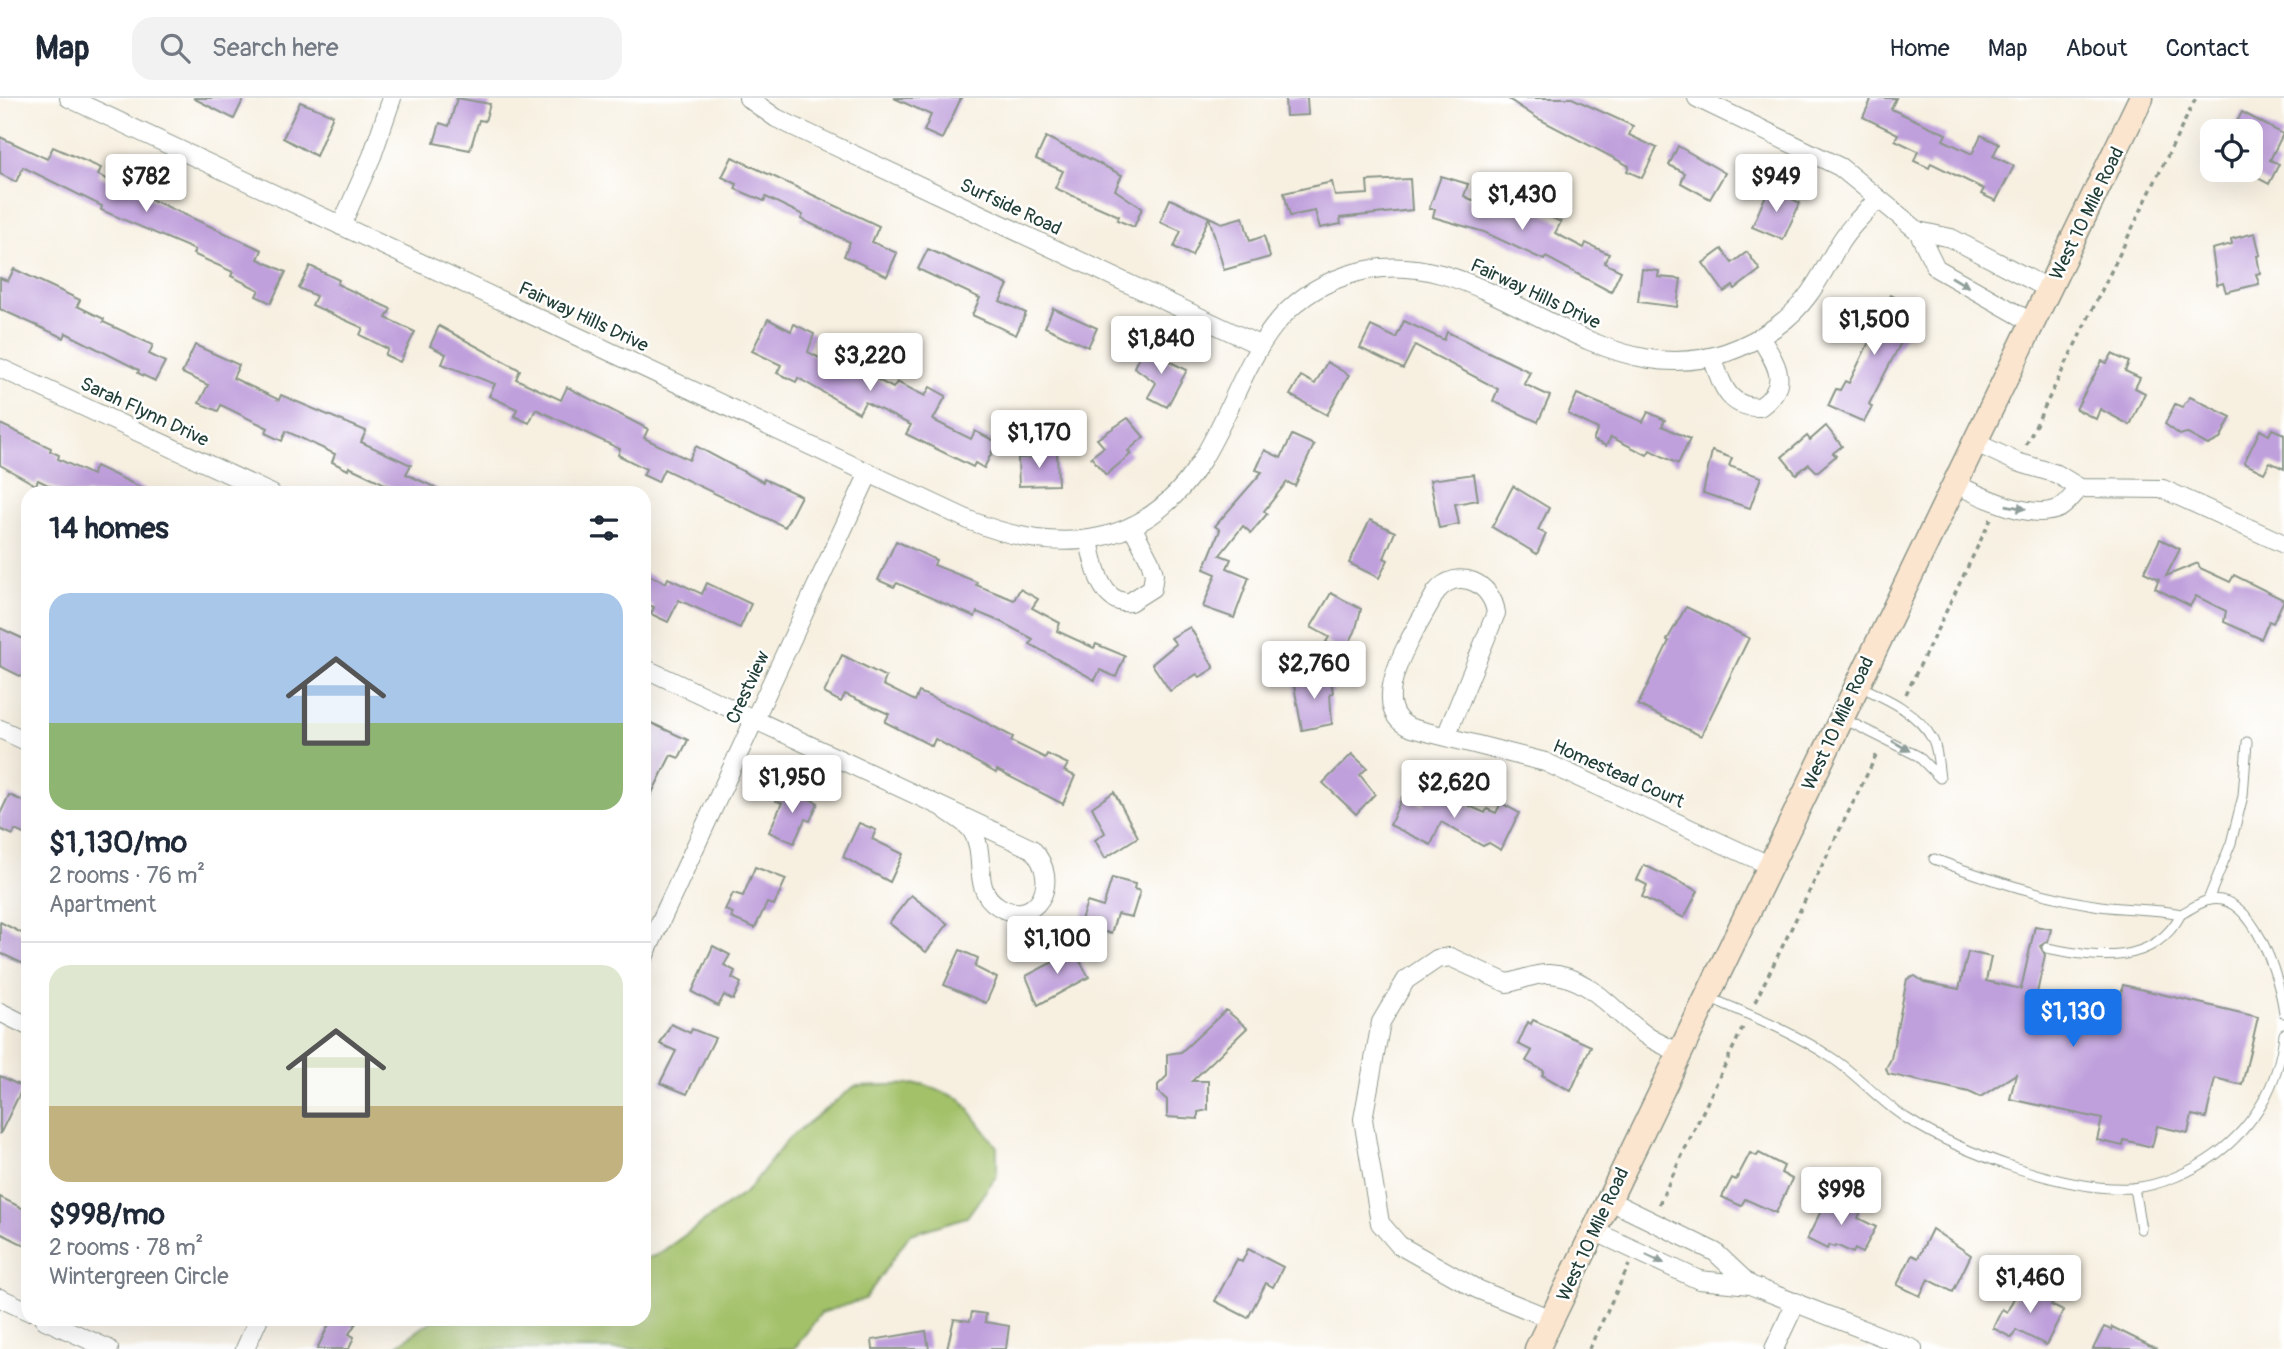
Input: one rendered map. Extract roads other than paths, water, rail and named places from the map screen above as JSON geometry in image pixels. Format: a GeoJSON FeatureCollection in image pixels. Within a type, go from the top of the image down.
{"type":"FeatureCollection","features":[{"type":"Feature","properties":{"kind":"main road","name":"West 10 Mile Road"},"geometry":{"type":"LineString","coordinates":[[1537,1349],[1839,717],[2141,98]]}},
{"type":"Feature","properties":{"kind":"street","name":"Fairway Hills Drive"},"geometry":{"type":"LineString","coordinates":[[69,98],[1000,533],[1054,543],[1089,541],[1132,526],[1162,506],[1200,463],[1259,345],[1284,314],[1329,282],[1365,270],[1402,266],[1451,277],[1619,353],[1654,360],[1712,357],[1760,337],[1779,325],[1809,296],[1848,231],[1878,199]]}},
{"type":"Feature","properties":{"kind":"street"},"geometry":{"type":"LineString","coordinates":[[341,226],[376,145],[392,98]]}},
{"type":"Feature","properties":{"kind":"street","name":"Surfside Road"},"geometry":{"type":"LineString","coordinates":[[748,98],[776,118],[807,133],[1259,345]]}},
{"type":"Feature","properties":{"kind":"street"},"geometry":{"type":"LineString","coordinates":[[1697,98],[1827,160],[1917,231],[1936,268],[2033,323]]}},
{"type":"Feature","properties":{"kind":"street"},"geometry":{"type":"LineString","coordinates":[[1917,231],[1951,238],[2049,289]]}},
{"type":"Feature","properties":{"kind":"street"},"geometry":{"type":"LineString","coordinates":[[1712,357],[1728,396],[1747,408],[1760,407],[1775,394],[1779,378],[1760,337]]}},
{"type":"Feature","properties":{"kind":"street","name":"Sarah Flynn Drive"},"geometry":{"type":"LineString","coordinates":[[0,368],[255,486]]}},
{"type":"Feature","properties":{"kind":"street"},"geometry":{"type":"LineString","coordinates":[[1974,442],[2017,462],[2057,474],[2080,488],[2163,489],[2284,544]]}},
{"type":"Feature","properties":{"kind":"street","name":"Crestview"},"geometry":{"type":"LineString","coordinates":[[651,942],[869,473]]}},
{"type":"Feature","properties":{"kind":"street"},"geometry":{"type":"LineString","coordinates":[[1953,483],[1998,504],[2035,510],[2059,508],[2080,488]]}},
{"type":"Feature","properties":{"kind":"street"},"geometry":{"type":"LineString","coordinates":[[1089,541],[1101,585],[1112,597],[1130,603],[1152,588],[1154,574],[1132,526]]}},
{"type":"Feature","properties":{"kind":"street","name":"Homestead Court"},"geometry":{"type":"LineString","coordinates":[[1446,736],[1496,613],[1491,594],[1478,582],[1470,579],[1449,581],[1436,592],[1389,689],[1390,709],[1404,725],[1446,736],[1545,761],[1769,864]]}},
{"type":"Feature","properties":{"kind":"street"},"geometry":{"type":"LineString","coordinates":[[651,671],[1022,844],[1040,858],[1048,881],[1043,895],[1034,906],[1011,911],[998,907],[988,897],[982,886],[980,850],[972,832],[947,810]]}},
{"type":"Feature","properties":{"kind":"street"},"geometry":{"type":"LineString","coordinates":[[0,729],[21,739]]}},
{"type":"Feature","properties":{"kind":"street"},"geometry":{"type":"LineString","coordinates":[[1551,1320],[1477,1289],[1410,1252],[1399,1245],[1380,1223],[1363,1119],[1381,1022],[1406,980],[1437,959],[1450,957],[1507,983],[1532,974],[1559,975],[1611,1004],[1649,1037],[1679,1052]]}},
{"type":"Feature","properties":{"kind":"street"},"geometry":{"type":"LineString","coordinates":[[0,1012],[21,1022]]}},
{"type":"Feature","properties":{"kind":"street"},"geometry":{"type":"LineString","coordinates":[[1608,1200],[1715,1252],[1750,1285]]}},
{"type":"Feature","properties":{"kind":"street"},"geometry":{"type":"LineString","coordinates":[[1594,1231],[1699,1280],[1750,1285],[1913,1349]]}},
{"type":"Feature","properties":{"kind":"street"},"geometry":{"type":"LineString","coordinates":[[0,1298],[21,1308]]}},
{"type":"Feature","properties":{"kind":"street"},"geometry":{"type":"LineString","coordinates":[[1774,1349],[1796,1302]]}},
{"type":"Feature","properties":{"kind":"street"},"geometry":{"type":"LineString","coordinates":[[58,1326],[109,1349]]}},
{"type":"Feature","properties":{"kind":"street"},"geometry":{"type":"LineString","coordinates":[[245,1349],[255,1326]]}},
{"type":"Feature","properties":{"kind":"lane"},"geometry":{"type":"LineString","coordinates":[[1839,717],[1918,756],[1940,778],[1934,741],[1920,723],[1900,706],[1855,684]]}},
{"type":"Feature","properties":{"kind":"lane"},"geometry":{"type":"LineString","coordinates":[[2208,900],[2231,843],[2243,796],[2248,742]]}},
{"type":"Feature","properties":{"kind":"lane"},"geometry":{"type":"LineString","coordinates":[[1934,859],[2021,891],[2104,907],[2159,909],[2181,914]]}},
{"type":"Feature","properties":{"kind":"lane"},"geometry":{"type":"LineString","coordinates":[[2047,948],[2084,956],[2114,957],[2142,952],[2173,929],[2181,914],[2208,900],[2229,903],[2243,913],[2275,968],[2284,1013]]}},
{"type":"Feature","properties":{"kind":"lane"},"geometry":{"type":"LineString","coordinates":[[1706,996],[1813,1046],[1845,1067],[1908,1119],[1977,1153],[2061,1179],[2110,1188],[2134,1188],[2174,1177],[2208,1160],[2244,1129],[2269,1091],[2278,1066],[2284,1034]]}},
{"type":"Feature","properties":{"kind":"lane"},"geometry":{"type":"LineString","coordinates":[[2134,1188],[2141,1229]]}}]}
